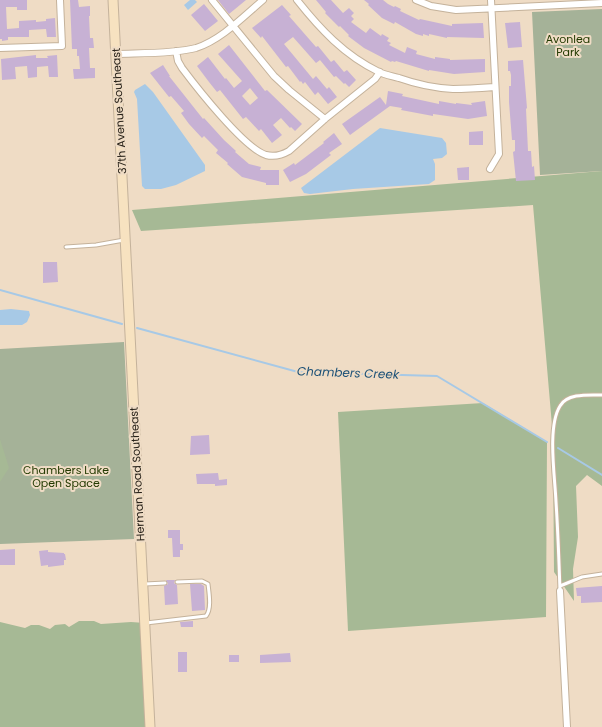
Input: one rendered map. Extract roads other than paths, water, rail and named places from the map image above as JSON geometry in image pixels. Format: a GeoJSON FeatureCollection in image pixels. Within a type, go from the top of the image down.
{"type":"FeatureCollection","features":[{"type":"Feature","properties":{"kind":"street"},"geometry":{"type":"LineString","coordinates":[[0,48],[62,46],[60,0]]}},
{"type":"Feature","properties":{"kind":"street","name":"37th Avenue Southeast"},"geometry":{"type":"LineString","coordinates":[[113,0],[125,222]]}},
{"type":"Feature","properties":{"kind":"street"},"geometry":{"type":"LineString","coordinates":[[212,0],[274,76],[325,119]]}},
{"type":"Feature","properties":{"kind":"street"},"geometry":{"type":"LineString","coordinates":[[116,54],[176,51],[195,48],[208,42],[232,26],[263,0]]}},
{"type":"Feature","properties":{"kind":"street"},"geometry":{"type":"LineString","coordinates":[[297,0],[335,43],[353,57],[380,72],[414,84],[434,87],[457,89],[495,87]]}},
{"type":"Feature","properties":{"kind":"street"},"geometry":{"type":"LineString","coordinates":[[416,0],[431,6],[456,10],[575,2],[602,3]]}},
{"type":"Feature","properties":{"kind":"street"},"geometry":{"type":"LineString","coordinates":[[490,169],[499,154],[492,0]]}},
{"type":"Feature","properties":{"kind":"street"},"geometry":{"type":"LineString","coordinates":[[176,51],[178,61],[182,68],[218,112],[250,144],[263,154],[276,156],[289,151],[325,119],[375,79],[380,72]]}},
{"type":"Feature","properties":{"kind":"street","name":"Herman Road Southeast"},"geometry":{"type":"LineString","coordinates":[[125,222],[150,727]]}},
{"type":"Feature","properties":{"kind":"street"},"geometry":{"type":"LineString","coordinates":[[560,588],[568,727]]}},
{"type":"Feature","properties":{"kind":"lane"},"geometry":{"type":"LineString","coordinates":[[66,247],[96,245],[126,240]]}},
{"type":"Feature","properties":{"kind":"lane"},"geometry":{"type":"LineString","coordinates":[[602,395],[586,395],[569,398],[560,405],[556,417],[552,450],[556,494],[560,588],[582,577],[602,574]]}},
{"type":"Feature","properties":{"kind":"lane"},"geometry":{"type":"LineString","coordinates":[[145,623],[206,616],[208,614],[208,584],[202,581],[177,582]]}},
{"type":"Feature","properties":{"kind":"lane"},"geometry":{"type":"LineString","coordinates":[[143,585],[165,583]]}},
{"type":"Feature","properties":{"kind":"water"},"geometry":{"type":"Polygon","coordinates":[[[190,0],[195,0],[197,2],[188,10],[184,5],[190,0]]]}},
{"type":"Feature","properties":{"kind":"water"},"geometry":{"type":"Polygon","coordinates":[[[145,84],[153,92],[205,165],[205,171],[176,185],[161,189],[145,189],[142,186],[137,99],[134,92],[145,84]]]}},
{"type":"Feature","properties":{"kind":"water"},"geometry":{"type":"Polygon","coordinates":[[[380,128],[442,138],[446,143],[447,154],[442,158],[433,159],[435,164],[435,180],[429,184],[353,189],[310,194],[304,193],[301,188],[380,128]]]}},
{"type":"Feature","properties":{"kind":"water"},"geometry":{"type":"Polygon","coordinates":[[[11,309],[29,311],[30,315],[27,322],[22,325],[0,325],[0,310],[11,309]]]}},
{"type":"Feature","properties":{"kind":"waterway","name":"Chambers Creek"},"geometry":{"type":"LineString","coordinates":[[0,290],[122,324]]}},
{"type":"Feature","properties":{"kind":"waterway","name":"Chambers Creek"},"geometry":{"type":"LineString","coordinates":[[137,328],[298,372],[437,376],[547,442]]}},
{"type":"Feature","properties":{"kind":"waterway","name":"Chambers Creek"},"geometry":{"type":"LineString","coordinates":[[558,448],[602,475]]}},
{"type":"Feature","properties":{"kind":"park label","name":"Avonlea Park"},"geometry":{"type":"Point","coordinates":[568,45]}},
{"type":"Feature","properties":{"kind":"park label","name":"Chambers Lake Open Space"},"geometry":{"type":"Point","coordinates":[66,476]}}]}
